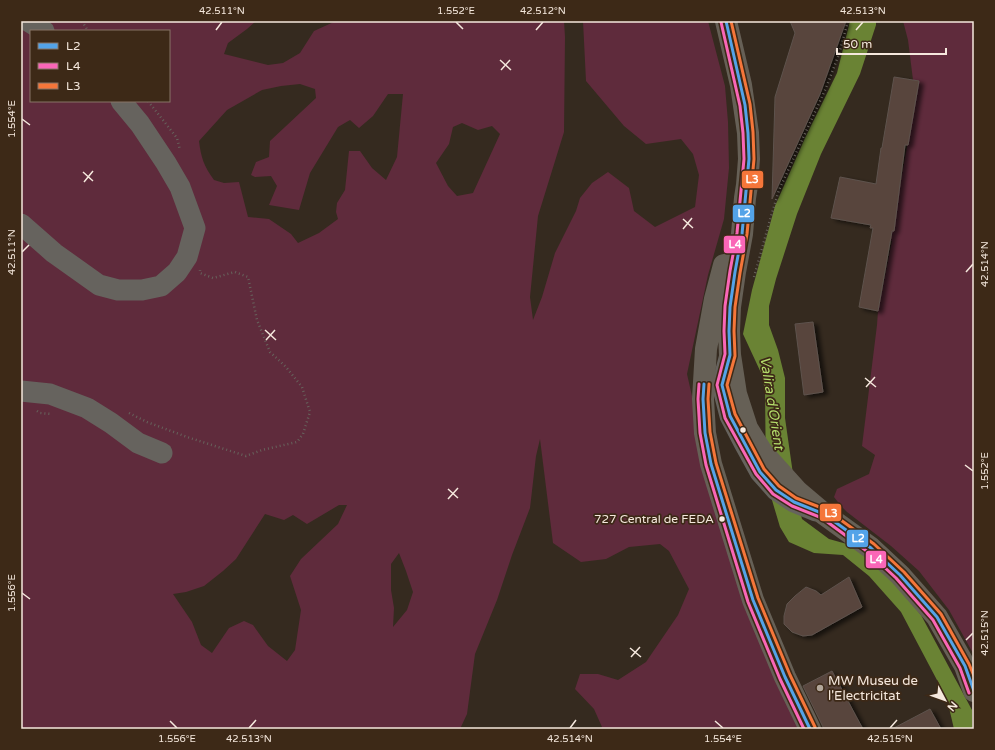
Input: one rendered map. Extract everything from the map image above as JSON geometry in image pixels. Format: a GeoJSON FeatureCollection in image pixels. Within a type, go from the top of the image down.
{"type":"FeatureCollection","features":[{"type":"Feature","properties":{"kind":"highway"},"geometry":{"type":"LineString","coordinates":[[726,21],[741,85],[748,133],[749,159],[742,234],[730,307],[730,355],[736,394],[756,453],[824,514],[871,548],[900,574],[937,617],[965,666],[974,690]]}},
{"type":"Feature","properties":{"kind":"highway"},"geometry":{"type":"LineString","coordinates":[[745,198],[728,247],[706,349],[704,399],[705,433],[711,464],[753,600],[785,677],[810,729]]}},
{"type":"Feature","properties":{"kind":"street"},"geometry":{"type":"LineString","coordinates":[[28,21],[42,30]]}},
{"type":"Feature","properties":{"kind":"street"},"geometry":{"type":"LineString","coordinates":[[21,224],[54,253],[99,285],[118,290],[142,290],[161,286],[177,272],[187,257],[195,228],[180,187],[140,124],[122,102]]}},
{"type":"Feature","properties":{"kind":"street"},"geometry":{"type":"LineString","coordinates":[[21,391],[50,394],[87,408],[111,423],[138,443],[162,453]]}},
{"type":"Feature","properties":{"kind":"path"},"geometry":{"type":"LineString","coordinates":[[82,21],[87,30]]}},
{"type":"Feature","properties":{"kind":"path"},"geometry":{"type":"LineString","coordinates":[[754,278],[779,190],[826,88],[839,54],[848,21]]}},
{"type":"Feature","properties":{"kind":"path"},"geometry":{"type":"LineString","coordinates":[[149,102],[177,138],[181,153]]}},
{"type":"Feature","properties":{"kind":"path"},"geometry":{"type":"LineString","coordinates":[[128,412],[147,422],[187,437],[246,456],[262,450],[297,442],[303,434],[310,412],[302,387],[286,367],[270,352],[257,320],[248,277],[235,272],[213,278],[200,273],[201,267]]}},
{"type":"Feature","properties":{"kind":"shaded area"},"geometry":{"type":"Polygon","coordinates":[[[21,21],[256,21],[228,43],[224,54],[268,65],[283,63],[300,53],[314,31],[336,21],[564,21],[564,132],[538,216],[530,297],[533,320],[542,297],[555,253],[576,211],[580,198],[592,183],[608,172],[629,188],[634,211],[655,227],[695,207],[699,175],[693,154],[681,139],[646,144],[624,126],[586,81],[583,21],[708,21],[725,86],[728,122],[729,168],[724,219],[708,275],[687,374],[714,493],[804,729],[600,729],[602,727],[594,709],[575,689],[580,674],[598,674],[618,680],[646,662],[678,615],[689,589],[669,551],[660,544],[629,547],[606,559],[581,562],[553,543],[540,439],[536,456],[530,508],[497,600],[475,654],[467,714],[460,729],[21,729],[21,21]],[[300,84],[262,90],[227,110],[199,141],[204,162],[214,180],[224,183],[239,182],[248,217],[269,219],[291,234],[298,243],[319,233],[338,219],[336,212],[337,203],[345,190],[349,151],[360,151],[372,168],[386,180],[397,157],[403,94],[388,94],[373,116],[359,128],[350,120],[338,127],[310,173],[299,210],[269,205],[277,186],[271,176],[255,177],[251,175],[256,162],[269,157],[270,141],[316,98],[315,89],[300,84]],[[462,123],[453,127],[449,144],[436,163],[448,186],[457,196],[473,193],[500,134],[492,126],[478,130],[462,123]],[[339,505],[307,524],[293,515],[284,520],[265,514],[236,559],[223,571],[204,586],[186,592],[173,594],[192,622],[201,645],[212,653],[229,628],[244,621],[253,625],[268,646],[287,661],[295,650],[301,610],[290,576],[301,559],[338,524],[347,505],[339,505]],[[399,553],[391,564],[391,590],[394,608],[393,627],[407,610],[413,592],[399,553]]]}},
{"type":"Feature","properties":{"kind":"shaded area"},"geometry":{"type":"Polygon","coordinates":[[[903,21],[974,21],[974,655],[949,610],[919,571],[891,546],[847,512],[834,497],[837,489],[869,474],[875,455],[862,446],[878,311],[892,241],[890,241],[919,81],[913,80],[908,40],[903,21]]]}},
{"type":"Feature","properties":{"kind":"water","name":"Valira d'Orient"},"geometry":{"type":"Polygon","coordinates":[[[850,21],[876,21],[876,25],[860,74],[821,154],[797,214],[769,306],[769,325],[778,350],[785,378],[785,418],[796,495],[802,519],[829,539],[854,546],[886,573],[921,615],[972,710],[972,729],[954,729],[947,699],[901,612],[869,576],[843,555],[814,553],[789,542],[780,527],[766,480],[765,391],[762,375],[743,334],[752,290],[775,206],[805,138],[837,73],[850,21]]]}},
{"type":"Feature","properties":{"kind":"building"},"geometry":{"type":"Polygon","coordinates":[[[790,21],[846,21],[820,94],[772,199],[775,97],[795,33],[790,21]]]}},
{"type":"Feature","properties":{"kind":"building"},"geometry":{"type":"Polygon","coordinates":[[[894,77],[919,81],[908,145],[905,145],[894,231],[892,231],[878,311],[859,307],[873,228],[870,228],[871,225],[831,218],[840,177],[876,184],[894,77]]]}},
{"type":"Feature","properties":{"kind":"building"},"geometry":{"type":"Polygon","coordinates":[[[813,322],[823,392],[804,395],[795,324],[813,322]]]}},
{"type":"Feature","properties":{"kind":"building"},"geometry":{"type":"Polygon","coordinates":[[[849,577],[862,607],[812,635],[803,636],[792,632],[784,624],[787,604],[806,587],[821,595],[849,577]]]}},
{"type":"Feature","properties":{"kind":"building"},"geometry":{"type":"Polygon","coordinates":[[[832,671],[863,729],[824,729],[803,686],[832,671]]]}},
{"type":"Feature","properties":{"kind":"building"},"geometry":{"type":"Polygon","coordinates":[[[930,709],[941,729],[892,729],[930,709]]]}},
{"type":"Feature","properties":{"kind":"transit line","name":"L2"},"geometry":{"type":"LineString","coordinates":[[726,21],[745,105],[749,159],[742,234],[730,307],[730,355],[722,385],[730,416],[760,472],[776,490],[794,502],[824,514],[871,548],[900,575],[937,617],[965,666],[974,691]]}},
{"type":"Feature","properties":{"kind":"transit line","name":"L3"},"geometry":{"type":"LineString","coordinates":[[731,21],[750,104],[754,159],[747,234],[735,307],[735,356],[727,385],[735,414],[764,469],[779,486],[796,498],[827,510],[874,544],[904,572],[941,614],[969,664],[974,676]]}},
{"type":"Feature","properties":{"kind":"transit line","name":"L4"},"geometry":{"type":"LineString","coordinates":[[721,22],[740,106],[744,159],[737,233],[725,306],[725,354],[717,385],[725,418],[756,474],[773,494],[792,506],[822,518],[868,552],[896,578],[933,620],[960,668],[969,693]]}},
{"type":"Feature","properties":{"kind":"transit line","name":"L4"},"geometry":{"type":"LineString","coordinates":[[699,384],[698,399],[700,433],[706,465],[748,602],[780,679],[804,729]]}},
{"type":"Feature","properties":{"kind":"transit line","name":"L2"},"geometry":{"type":"LineString","coordinates":[[704,384],[703,399],[705,433],[711,464],[753,600],[785,677],[810,729]]}},
{"type":"Feature","properties":{"kind":"transit line","name":"L3"},"geometry":{"type":"LineString","coordinates":[[709,384],[708,399],[710,432],[716,463],[758,598],[790,675],[815,727]]}},
{"type":"Feature","properties":{"kind":"place","name":"727 Central de FEDA"},"geometry":{"type":"Point","coordinates":[722,519]}},
{"type":"Feature","properties":{"kind":"place","name":"MW Museu de l'Electricitat"},"geometry":{"type":"Point","coordinates":[820,688]}}]}
